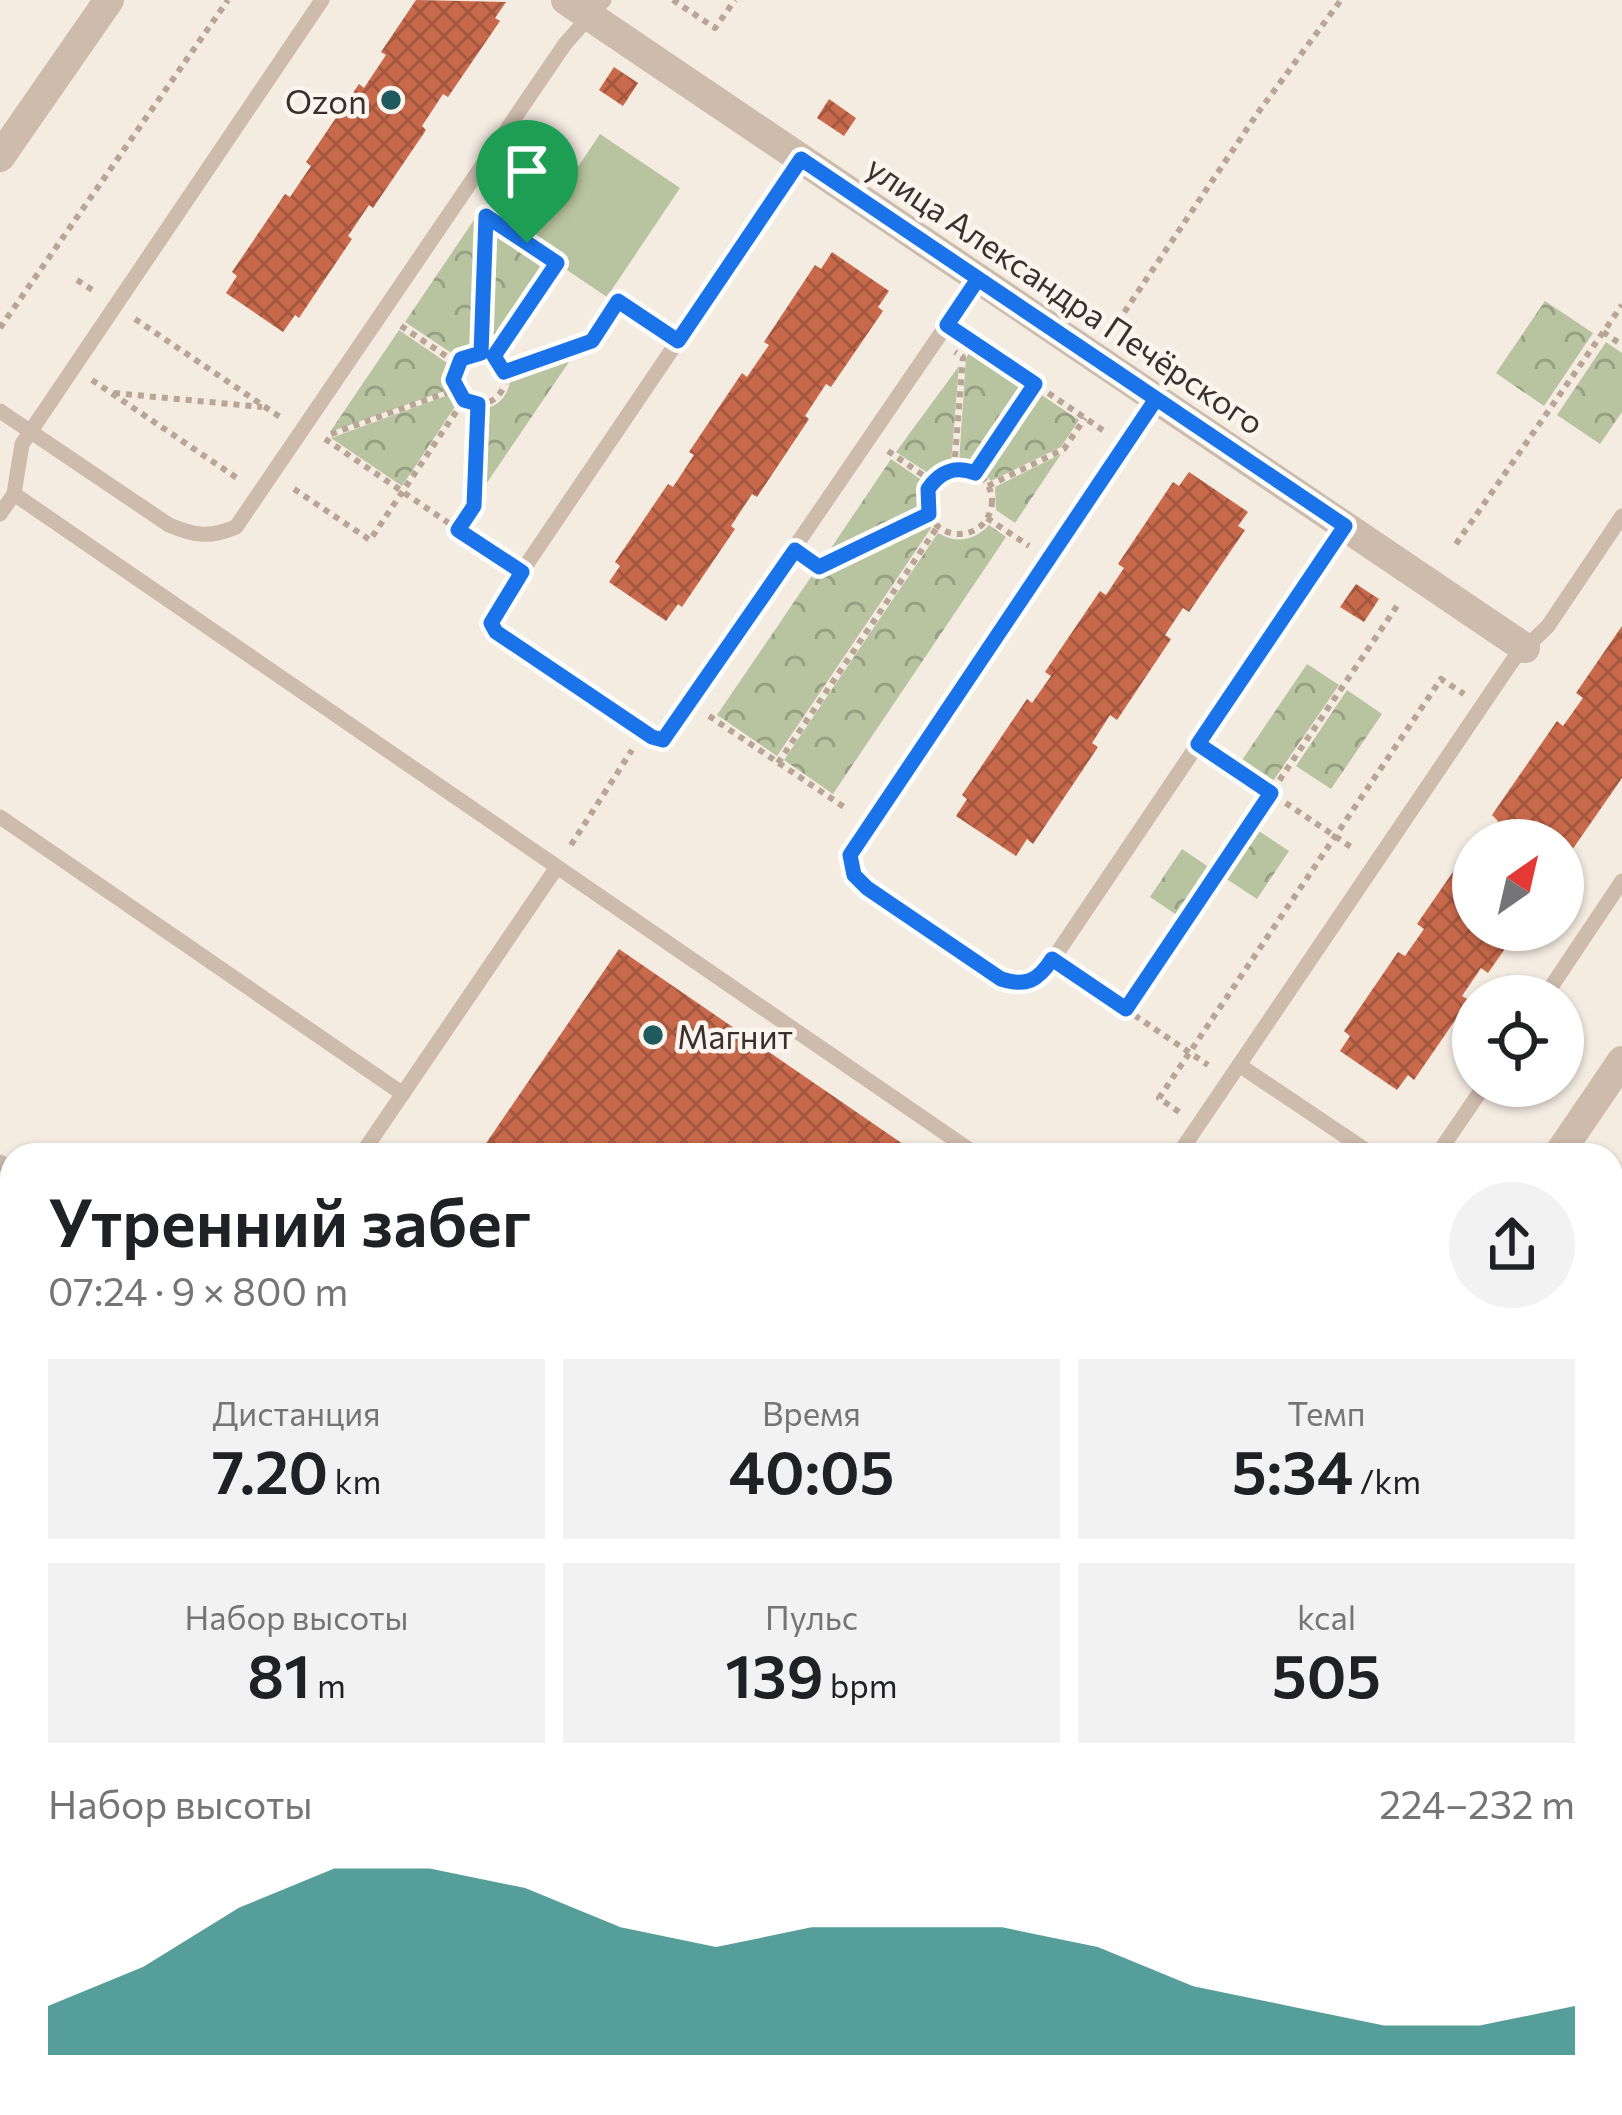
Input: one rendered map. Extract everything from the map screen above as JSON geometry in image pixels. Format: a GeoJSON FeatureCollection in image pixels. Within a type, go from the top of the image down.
{"type":"FeatureCollection","features":[{"type":"Feature","properties":{"kind":"street"},"geometry":{"type":"LineString","coordinates":[[0,157],[109,0]]}},
{"type":"Feature","properties":{"kind":"street","name":"улица Александра Печёрского"},"geometry":{"type":"LineString","coordinates":[[587,6],[801,159],[1525,648]]}},
{"type":"Feature","properties":{"kind":"street"},"geometry":{"type":"LineString","coordinates":[[1566,1143],[1622,1060]]}},
{"type":"Feature","properties":{"kind":"lane"},"geometry":{"type":"LineString","coordinates":[[0,514],[14,494],[22,444],[322,0]]}},
{"type":"Feature","properties":{"kind":"lane"},"geometry":{"type":"LineString","coordinates":[[0,411],[169,525],[190,535],[213,537],[236,527],[262,495],[587,6]]}},
{"type":"Feature","properties":{"kind":"lane"},"geometry":{"type":"LineString","coordinates":[[801,159],[493,614],[496,632],[663,740],[978,279]]}},
{"type":"Feature","properties":{"kind":"lane"},"geometry":{"type":"LineString","coordinates":[[1156,399],[850,855],[854,875],[867,888],[1001,979],[1019,985],[1033,981],[1052,959],[1345,526]]}},
{"type":"Feature","properties":{"kind":"lane"},"geometry":{"type":"LineString","coordinates":[[14,494],[960,1143]]}},
{"type":"Feature","properties":{"kind":"lane"},"geometry":{"type":"LineString","coordinates":[[1186,1143],[1482,706],[1525,648],[1548,626],[1622,516]]}},
{"type":"Feature","properties":{"kind":"lane"},"geometry":{"type":"LineString","coordinates":[[0,818],[403,1094]]}},
{"type":"Feature","properties":{"kind":"lane"},"geometry":{"type":"LineString","coordinates":[[369,1143],[557,867]]}},
{"type":"Feature","properties":{"kind":"lane"},"geometry":{"type":"LineString","coordinates":[[1558,975],[1622,881]]}},
{"type":"Feature","properties":{"kind":"lane"},"geometry":{"type":"LineString","coordinates":[[1239,1065],[1355,1143]]}},
{"type":"Feature","properties":{"kind":"lane"},"geometry":{"type":"LineString","coordinates":[[1445,1143],[1470,1107]]}},
{"type":"Feature","properties":{"kind":"path"},"geometry":{"type":"LineString","coordinates":[[0,328],[228,0]]}},
{"type":"Feature","properties":{"kind":"path"},"geometry":{"type":"LineString","coordinates":[[673,0],[715,28],[735,0]]}},
{"type":"Feature","properties":{"kind":"path"},"geometry":{"type":"LineString","coordinates":[[1094,357],[1257,114],[1341,0]]}},
{"type":"Feature","properties":{"kind":"path"},"geometry":{"type":"LineString","coordinates":[[461,198],[557,263],[494,356]]}},
{"type":"Feature","properties":{"kind":"path"},"geometry":{"type":"LineString","coordinates":[[481,353],[486,216]]}},
{"type":"Feature","properties":{"kind":"path"},"geometry":{"type":"LineString","coordinates":[[77,280],[303,433]]}},
{"type":"Feature","properties":{"kind":"path"},"geometry":{"type":"LineString","coordinates":[[504,372],[592,341],[618,301],[678,341]]}},
{"type":"Feature","properties":{"kind":"path"},"geometry":{"type":"LineString","coordinates":[[1456,544],[1622,305]]}},
{"type":"Feature","properties":{"kind":"path"},"geometry":{"type":"LineString","coordinates":[[398,324],[458,364]]}},
{"type":"Feature","properties":{"kind":"path"},"geometry":{"type":"LineString","coordinates":[[942,332],[1035,384],[1110,435]]}},
{"type":"Feature","properties":{"kind":"path"},"geometry":{"type":"LineString","coordinates":[[942,332],[963,357],[954,470]]}},
{"type":"Feature","properties":{"kind":"path"},"geometry":{"type":"LineString","coordinates":[[1603,332],[1622,345]]}},
{"type":"Feature","properties":{"kind":"path"},"geometry":{"type":"LineString","coordinates":[[471,353],[494,356],[504,372],[497,397],[478,404],[464,400],[453,380],[458,364],[471,353]]}},
{"type":"Feature","properties":{"kind":"path"},"geometry":{"type":"LineString","coordinates":[[74,368],[262,495]]}},
{"type":"Feature","properties":{"kind":"path"},"geometry":{"type":"LineString","coordinates":[[975,473],[1035,384]]}},
{"type":"Feature","properties":{"kind":"path"},"geometry":{"type":"LineString","coordinates":[[456,390],[322,437],[522,572]]}},
{"type":"Feature","properties":{"kind":"path"},"geometry":{"type":"LineString","coordinates":[[111,393],[267,408]]}},
{"type":"Feature","properties":{"kind":"path"},"geometry":{"type":"LineString","coordinates":[[274,476],[370,540],[464,400]]}},
{"type":"Feature","properties":{"kind":"path"},"geometry":{"type":"LineString","coordinates":[[458,530],[474,506],[478,404]]}},
{"type":"Feature","properties":{"kind":"path"},"geometry":{"type":"LineString","coordinates":[[988,486],[1064,449],[1085,418]]}},
{"type":"Feature","properties":{"kind":"path"},"geometry":{"type":"LineString","coordinates":[[870,439],[933,482]]}},
{"type":"Feature","properties":{"kind":"path"},"geometry":{"type":"LineString","coordinates":[[946,471],[975,473],[988,486],[992,501],[987,518],[972,532],[960,534],[938,526],[926,502],[933,482],[946,471]]}},
{"type":"Feature","properties":{"kind":"path"},"geometry":{"type":"LineString","coordinates":[[795,550],[819,567],[929,514]]}},
{"type":"Feature","properties":{"kind":"path"},"geometry":{"type":"LineString","coordinates":[[987,518],[1033,549]]}},
{"type":"Feature","properties":{"kind":"path"},"geometry":{"type":"LineString","coordinates":[[778,763],[938,526]]}},
{"type":"Feature","properties":{"kind":"path"},"geometry":{"type":"LineString","coordinates":[[1126,1009],[1418,575]]}},
{"type":"Feature","properties":{"kind":"path"},"geometry":{"type":"LineString","coordinates":[[1198,1125],[1159,1098],[1335,836],[1442,679],[1482,706]]}},
{"type":"Feature","properties":{"kind":"path"},"geometry":{"type":"LineString","coordinates":[[691,704],[850,811]]}},
{"type":"Feature","properties":{"kind":"path"},"geometry":{"type":"LineString","coordinates":[[557,867],[644,731]]}},
{"type":"Feature","properties":{"kind":"path"},"geometry":{"type":"LineString","coordinates":[[1198,744],[1376,863]]}},
{"type":"Feature","properties":{"kind":"path"},"geometry":{"type":"LineString","coordinates":[[1052,959],[1186,1050]]}},
{"type":"Feature","properties":{"kind":"green space"},"geometry":{"type":"Polygon","coordinates":[[[600,134],[680,188],[607,297],[527,243],[600,134]]]}},
{"type":"Feature","properties":{"kind":"green space"},"geometry":{"type":"Polygon","coordinates":[[[478,214],[482,218],[477,347],[456,356],[405,322],[478,214]]]}},
{"type":"Feature","properties":{"kind":"green space"},"geometry":{"type":"Polygon","coordinates":[[[490,222],[552,265],[494,351],[484,347],[490,222]]]}},
{"type":"Feature","properties":{"kind":"green space"},"geometry":{"type":"Polygon","coordinates":[[[1545,301],[1593,333],[1544,406],[1496,373],[1545,301]]]}},
{"type":"Feature","properties":{"kind":"green space"},"geometry":{"type":"Polygon","coordinates":[[[399,330],[450,365],[450,389],[330,432],[399,330]]]}},
{"type":"Feature","properties":{"kind":"green space"},"geometry":{"type":"Polygon","coordinates":[[[1606,342],[1622,353],[1622,412],[1600,444],[1557,415],[1606,342]]]}},
{"type":"Feature","properties":{"kind":"green space"},"geometry":{"type":"Polygon","coordinates":[[[973,348],[1030,387],[976,467],[959,463],[966,358],[973,348]]]}},
{"type":"Feature","properties":{"kind":"green space"},"geometry":{"type":"Polygon","coordinates":[[[577,350],[478,496],[482,409],[503,398],[510,374],[577,350]]]}},
{"type":"Feature","properties":{"kind":"green space"},"geometry":{"type":"Polygon","coordinates":[[[959,366],[951,464],[931,475],[896,452],[959,366]]]}},
{"type":"Feature","properties":{"kind":"green space"},"geometry":{"type":"Polygon","coordinates":[[[1034,390],[1079,420],[1061,447],[991,481],[980,470],[1034,390]]]}},
{"type":"Feature","properties":{"kind":"green space"},"geometry":{"type":"Polygon","coordinates":[[[451,394],[458,402],[402,486],[331,438],[451,394]]]}},
{"type":"Feature","properties":{"kind":"green space"},"geometry":{"type":"Polygon","coordinates":[[[1061,454],[1015,523],[996,510],[995,487],[1061,454]]]}},
{"type":"Feature","properties":{"kind":"green space"},"geometry":{"type":"Polygon","coordinates":[[[891,459],[926,483],[920,502],[923,511],[823,560],[891,459]]]}},
{"type":"Feature","properties":{"kind":"green space"},"geometry":{"type":"Polygon","coordinates":[[[926,520],[931,528],[777,756],[717,715],[813,574],[926,520]]]}},
{"type":"Feature","properties":{"kind":"green space"},"geometry":{"type":"Polygon","coordinates":[[[989,525],[1006,537],[833,794],[784,760],[938,533],[965,539],[989,525]]]}},
{"type":"Feature","properties":{"kind":"green space"},"geometry":{"type":"Polygon","coordinates":[[[1307,664],[1339,685],[1269,787],[1238,766],[1307,664]]]}},
{"type":"Feature","properties":{"kind":"green space"},"geometry":{"type":"Polygon","coordinates":[[[1347,690],[1382,714],[1331,789],[1296,766],[1347,690]]]}},
{"type":"Feature","properties":{"kind":"green space"},"geometry":{"type":"Polygon","coordinates":[[[1254,828],[1289,851],[1257,899],[1222,876],[1254,828]]]}},
{"type":"Feature","properties":{"kind":"green space"},"geometry":{"type":"Polygon","coordinates":[[[1182,849],[1213,870],[1181,918],[1150,897],[1182,849]]]}},
{"type":"Feature","properties":{"kind":"building"},"geometry":{"type":"Polygon","coordinates":[[[416,0],[506,2],[495,18],[500,21],[448,97],[443,94],[422,126],[426,130],[348,236],[352,239],[299,318],[295,315],[283,332],[226,293],[237,276],[232,272],[285,194],[290,197],[311,166],[306,162],[359,84],[364,88],[386,55],[381,52],[416,0]]]}},
{"type":"Feature","properties":{"kind":"building"},"geometry":{"type":"Polygon","coordinates":[[[614,67],[638,83],[623,106],[599,90],[614,67]]]}},
{"type":"Feature","properties":{"kind":"building"},"geometry":{"type":"Polygon","coordinates":[[[829,99],[856,118],[844,136],[817,118],[829,99]]]}},
{"type":"Feature","properties":{"kind":"building"},"geometry":{"type":"Polygon","coordinates":[[[832,252],[889,291],[878,307],[883,311],[831,387],[826,384],[805,416],[809,419],[757,497],[752,494],[731,526],[735,529],[682,607],[678,604],[666,621],[609,582],[620,566],[615,562],[668,484],[673,487],[694,455],[689,452],[742,373],[747,377],[769,345],[764,342],[815,265],[821,269],[832,252]]]}},
{"type":"Feature","properties":{"kind":"building"},"geometry":{"type":"Polygon","coordinates":[[[1189,472],[1248,512],[1238,526],[1245,530],[1189,612],[1183,608],[1165,635],[1171,639],[1117,720],[1110,715],[1092,743],[1098,747],[1033,844],[1027,839],[1016,856],[956,816],[967,799],[962,795],[1027,699],[1032,703],[1051,676],[1045,672],[1100,591],[1106,595],[1124,568],[1118,564],[1173,482],[1179,486],[1189,472]]]}},
{"type":"Feature","properties":{"kind":"building"},"geometry":{"type":"Polygon","coordinates":[[[1356,584],[1379,599],[1364,622],[1340,607],[1356,584]]]}},
{"type":"Feature","properties":{"kind":"building"},"geometry":{"type":"Polygon","coordinates":[[[1622,626],[1622,778],[1584,833],[1584,819],[1496,819],[1492,815],[1557,721],[1563,726],[1583,698],[1576,693],[1622,626]]]}},
{"type":"Feature","properties":{"kind":"building"},"geometry":{"type":"Polygon","coordinates":[[[1452,873],[1452,951],[1503,951],[1488,973],[1481,968],[1476,975],[1452,975],[1452,1025],[1414,1080],[1408,1075],[1397,1090],[1340,1051],[1350,1036],[1344,1031],[1398,952],[1405,956],[1424,929],[1417,924],[1452,873]]]}},
{"type":"Feature","properties":{"kind":"building","name":"Магнит"},"geometry":{"type":"Polygon","coordinates":[[[619,949],[902,1143],[486,1143],[619,949]]]}},
{"type":"Feature","properties":{"kind":"place","name":"Ozon"},"geometry":{"type":"Point","coordinates":[391,100]}},
{"type":"Feature","properties":{"kind":"place","name":"Магнит"},"geometry":{"type":"Point","coordinates":[653,1035]}},
{"type":"Feature","properties":{"kind":"route"},"geometry":{"type":"LineString","coordinates":[[801,159],[1345,526],[1198,744],[1271,793],[1126,1009],[1052,959],[1033,981],[1019,985],[1001,979],[867,888],[854,875],[850,855],[1156,399],[978,279],[947,325],[1035,384],[975,473],[946,471],[928,489],[929,514],[819,567],[795,550],[663,740],[496,632],[493,614],[522,572],[458,530],[474,506],[478,404],[464,400],[453,380],[461,359],[481,353],[486,216],[527,243],[557,263],[494,356],[504,372],[592,341],[618,301],[678,341],[801,159]]}}]}
